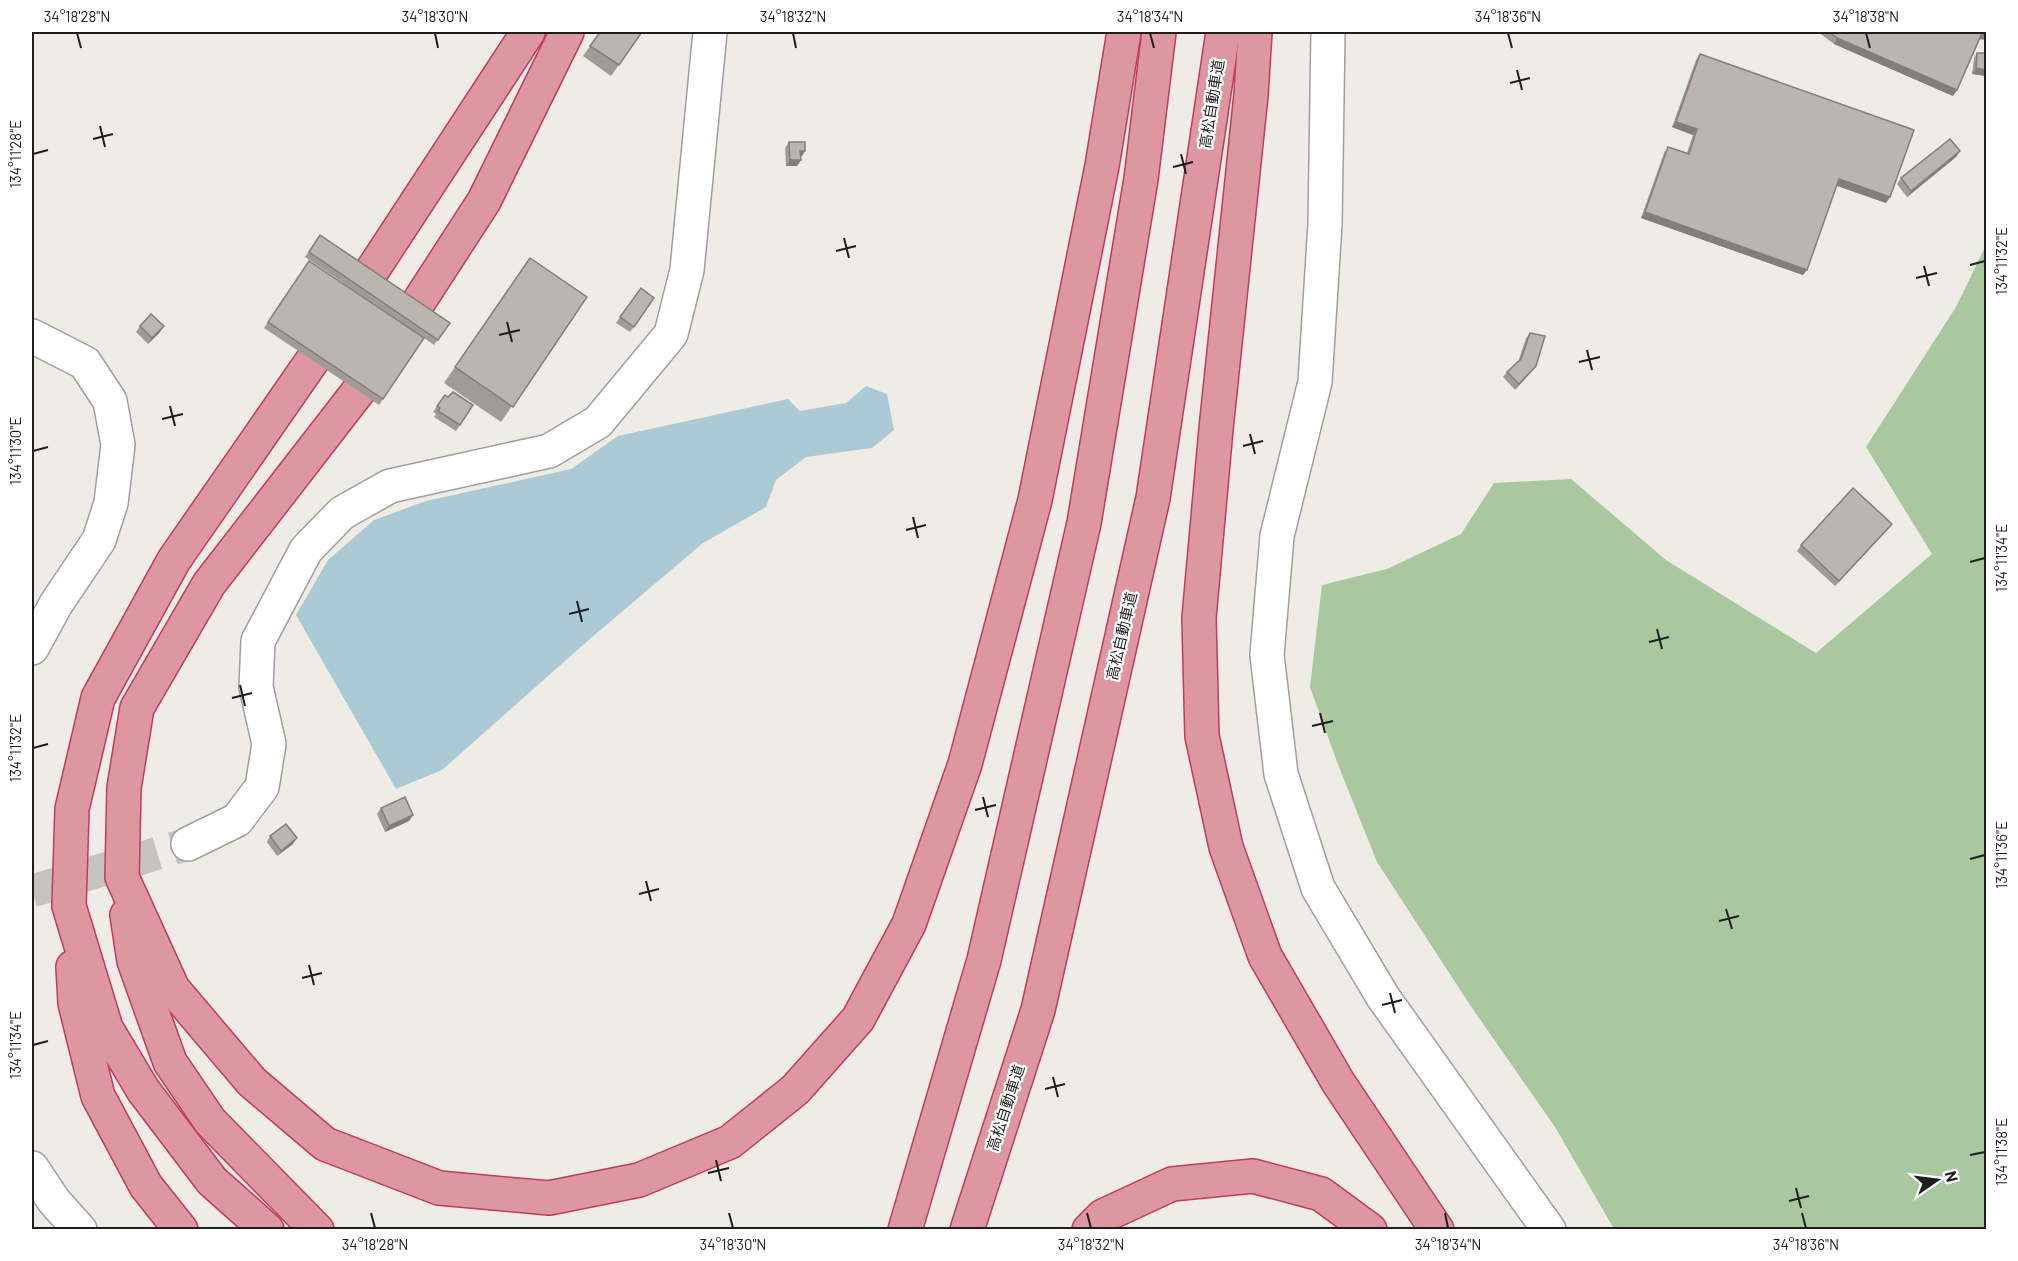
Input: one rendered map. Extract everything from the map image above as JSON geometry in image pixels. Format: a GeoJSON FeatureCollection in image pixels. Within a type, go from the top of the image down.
{"type":"FeatureCollection","features":[{"type":"Feature","properties":{"kind":"highway"},"geometry":{"type":"LineString","coordinates":[[181,1230],[146,1186],[98,1096],[75,1003],[69,906],[72,809],[98,698],[174,560],[330,335],[528,32]]}},
{"type":"Feature","properties":{"kind":"highway"},"geometry":{"type":"LineString","coordinates":[[316,1230],[210,1121],[170,1062],[134,961],[122,877],[124,788],[137,708],[209,584],[374,371],[484,201],[567,32]]}},
{"type":"Feature","properties":{"kind":"highway"},"geometry":{"type":"LineString","coordinates":[[122,877],[173,989],[252,1082],[325,1144],[439,1188],[549,1198],[639,1180],[730,1142],[795,1090],[858,1019],[909,924],[965,764],[1035,500],[1102,166],[1124,32]]}},
{"type":"Feature","properties":{"kind":"highway"},"geometry":{"type":"LineString","coordinates":[[905,1230],[984,960],[1084,523],[1141,179],[1159,32]]}},
{"type":"Feature","properties":{"kind":"highway","name":"高松自動車道"},"geometry":{"type":"LineString","coordinates":[[967,1230],[1038,1010],[1153,498],[1223,32]]}},
{"type":"Feature","properties":{"kind":"highway"},"geometry":{"type":"LineString","coordinates":[[1255,32],[1251,96],[1216,429],[1199,618],[1202,736],[1226,847],[1265,956],[1338,1082],[1437,1230]]}},
{"type":"Feature","properties":{"kind":"highway"},"geometry":{"type":"LineString","coordinates":[[69,906],[106,1028],[143,1090],[212,1181],[267,1230]]}},
{"type":"Feature","properties":{"kind":"highway"},"geometry":{"type":"LineString","coordinates":[[1089,1230],[1102,1216],[1172,1184],[1253,1176],[1321,1194],[1370,1230]]}},
{"type":"Feature","properties":{"kind":"street"},"geometry":{"type":"LineString","coordinates":[[188,844],[237,820],[262,787],[269,744],[256,687],[258,641],[306,550],[342,513],[390,486],[549,451],[588,428],[598,422],[671,334],[687,270],[710,32]]}},
{"type":"Feature","properties":{"kind":"street"},"geometry":{"type":"LineString","coordinates":[[1328,32],[1325,224],[1315,382],[1277,536],[1267,656],[1281,774],[1318,888],[1383,997],[1549,1230]]}},
{"type":"Feature","properties":{"kind":"street"},"geometry":{"type":"LineString","coordinates":[[32,336],[85,363],[110,402],[118,445],[111,503],[99,540],[56,604],[32,648]]}},
{"type":"Feature","properties":{"kind":"street"},"geometry":{"type":"LineString","coordinates":[[32,1168],[54,1201],[80,1230]]}},
{"type":"Feature","properties":{"kind":"green space"},"geometry":{"type":"Polygon","coordinates":[[[1986,245],[1986,1229],[1614,1229],[1555,1127],[1470,1005],[1377,862],[1310,687],[1322,585],[1387,569],[1461,534],[1494,483],[1571,479],[1666,560],[1816,653],[1932,554],[1866,447],[1956,307],[1986,245]]]}},
{"type":"Feature","properties":{"kind":"water"},"geometry":{"type":"Polygon","coordinates":[[[866,386],[887,394],[894,430],[872,448],[806,457],[776,480],[766,507],[703,543],[591,638],[442,770],[396,789],[296,615],[328,560],[374,520],[426,501],[571,469],[618,436],[788,399],[800,411],[846,403],[866,386]]]}},
{"type":"Feature","properties":{"kind":"building"},"geometry":{"type":"Polygon","coordinates":[[[600,32],[642,32],[619,65],[590,46],[600,32]]]}},
{"type":"Feature","properties":{"kind":"building"},"geometry":{"type":"Polygon","coordinates":[[[1829,32],[1986,32],[1986,34],[1982,33],[1957,90],[1837,38],[1829,32]]]}},
{"type":"Feature","properties":{"kind":"building"},"geometry":{"type":"Polygon","coordinates":[[[1977,53],[1986,53],[1986,70],[1976,68],[1977,53]]]}},
{"type":"Feature","properties":{"kind":"building"},"geometry":{"type":"Polygon","coordinates":[[[1700,54],[1914,130],[1890,197],[1839,179],[1807,270],[1645,212],[1668,147],[1689,154],[1697,129],[1676,122],[1700,54]]]}},
{"type":"Feature","properties":{"kind":"building"},"geometry":{"type":"Polygon","coordinates":[[[1950,139],[1960,151],[1911,191],[1901,178],[1950,139]]]}},
{"type":"Feature","properties":{"kind":"building"},"geometry":{"type":"Polygon","coordinates":[[[789,142],[805,142],[805,151],[800,151],[801,160],[790,160],[789,142]]]}},
{"type":"Feature","properties":{"kind":"building"},"geometry":{"type":"Polygon","coordinates":[[[320,235],[450,323],[438,340],[309,252],[320,235]]]}},
{"type":"Feature","properties":{"kind":"building"},"geometry":{"type":"Polygon","coordinates":[[[530,258],[587,297],[513,407],[455,367],[530,258]]]}},
{"type":"Feature","properties":{"kind":"building"},"geometry":{"type":"Polygon","coordinates":[[[309,261],[424,338],[383,399],[268,322],[309,261]]]}},
{"type":"Feature","properties":{"kind":"building"},"geometry":{"type":"Polygon","coordinates":[[[641,288],[654,298],[634,327],[620,317],[641,288]]]}},
{"type":"Feature","properties":{"kind":"building"},"geometry":{"type":"Polygon","coordinates":[[[151,314],[164,326],[152,338],[140,326],[151,314]]]}},
{"type":"Feature","properties":{"kind":"building"},"geometry":{"type":"Polygon","coordinates":[[[1530,333],[1545,336],[1536,366],[1519,384],[1507,372],[1521,359],[1530,333]]]}},
{"type":"Feature","properties":{"kind":"building"},"geometry":{"type":"Polygon","coordinates":[[[453,392],[473,405],[460,425],[438,411],[440,408],[437,406],[445,395],[448,397],[453,392]]]}},
{"type":"Feature","properties":{"kind":"building"},"geometry":{"type":"Polygon","coordinates":[[[1853,488],[1892,524],[1839,581],[1801,545],[1853,488]]]}},
{"type":"Feature","properties":{"kind":"building"},"geometry":{"type":"Polygon","coordinates":[[[405,797],[413,815],[389,826],[381,808],[405,797]]]}},
{"type":"Feature","properties":{"kind":"building"},"geometry":{"type":"Polygon","coordinates":[[[286,824],[297,838],[281,851],[270,836],[286,824]]]}},
{"type":"Feature","properties":{"kind":"tunnel"},"geometry":{"type":"LineString","coordinates":[[32,891],[188,844]]}}]}
